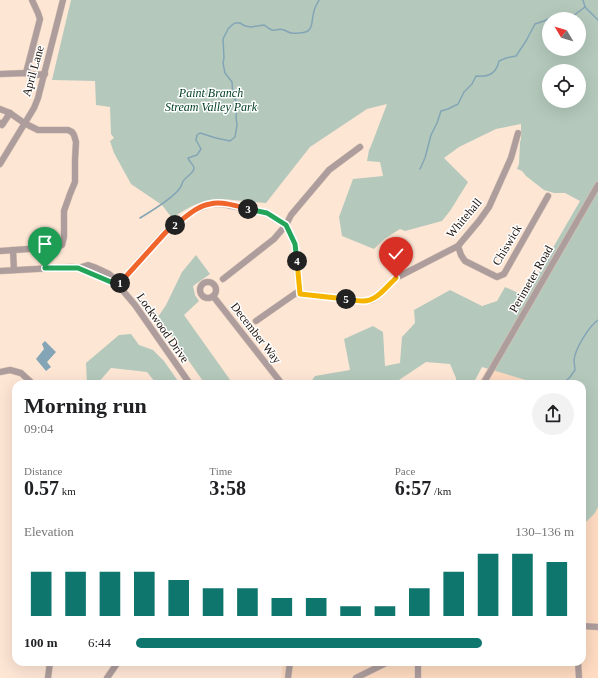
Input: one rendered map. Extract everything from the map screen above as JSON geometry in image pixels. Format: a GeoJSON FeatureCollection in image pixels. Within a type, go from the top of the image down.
{"type":"FeatureCollection","features":[{"type":"Feature","properties":{"kind":"street"},"geometry":{"type":"LineString","coordinates":[[26,73],[40,19],[32,0]]}},
{"type":"Feature","properties":{"kind":"street"},"geometry":{"type":"LineString","coordinates":[[59,0],[61,10]]}},
{"type":"Feature","properties":{"kind":"street","name":"April Lane"},"geometry":{"type":"LineString","coordinates":[[0,164],[34,108],[38,98],[63,0]]}},
{"type":"Feature","properties":{"kind":"street"},"geometry":{"type":"LineString","coordinates":[[0,74],[45,74]]}},
{"type":"Feature","properties":{"kind":"street"},"geometry":{"type":"LineString","coordinates":[[0,109],[10,113],[24,123],[38,130],[68,130],[72,132],[76,142],[75,182],[64,211],[64,237],[62,245],[57,247],[0,251]]}},
{"type":"Feature","properties":{"kind":"street"},"geometry":{"type":"LineString","coordinates":[[0,123],[2,125],[10,113]]}},
{"type":"Feature","properties":{"kind":"street","name":"Whitehall"},"geometry":{"type":"LineString","coordinates":[[300,292],[363,301],[372,300],[396,278],[458,246],[489,207],[511,158],[518,133]]}},
{"type":"Feature","properties":{"kind":"street"},"geometry":{"type":"LineString","coordinates":[[223,279],[274,239],[329,170],[360,147]]}},
{"type":"Feature","properties":{"kind":"street","name":"Perimeter Road"},"geometry":{"type":"LineString","coordinates":[[485,380],[598,185]]}},
{"type":"Feature","properties":{"kind":"street","name":"Chiswick"},"geometry":{"type":"LineString","coordinates":[[458,246],[465,261],[498,277],[504,274],[548,196]]}},
{"type":"Feature","properties":{"kind":"street"},"geometry":{"type":"LineString","coordinates":[[118,285],[166,232],[193,211],[210,204],[222,204],[267,213],[286,225],[295,244],[300,292],[256,321]]}},
{"type":"Feature","properties":{"kind":"street"},"geometry":{"type":"LineString","coordinates":[[14,250],[14,270]]}},
{"type":"Feature","properties":{"kind":"street","name":"Lockwood Drive"},"geometry":{"type":"LineString","coordinates":[[0,271],[72,267],[78,268],[88,265],[94,266],[109,274],[116,280],[118,285],[135,305],[187,380]]}},
{"type":"Feature","properties":{"kind":"street","name":"December Way"},"geometry":{"type":"LineString","coordinates":[[213,296],[279,380]]}},
{"type":"Feature","properties":{"kind":"street"},"geometry":{"type":"LineString","coordinates":[[0,372],[10,370],[21,373],[29,380]]}},
{"type":"Feature","properties":{"kind":"street"},"geometry":{"type":"LineString","coordinates":[[586,626],[598,627]]}},
{"type":"Feature","properties":{"kind":"street"},"geometry":{"type":"LineString","coordinates":[[48,678],[50,666]]}},
{"type":"Feature","properties":{"kind":"street"},"geometry":{"type":"LineString","coordinates":[[107,678],[115,666]]}},
{"type":"Feature","properties":{"kind":"street"},"geometry":{"type":"LineString","coordinates":[[288,678],[290,666]]}},
{"type":"Feature","properties":{"kind":"street"},"geometry":{"type":"LineString","coordinates":[[356,678],[380,666]]}},
{"type":"Feature","properties":{"kind":"street"},"geometry":{"type":"LineString","coordinates":[[418,666],[418,678]]}},
{"type":"Feature","properties":{"kind":"street"},"geometry":{"type":"LineString","coordinates":[[578,666],[579,678]]}},
{"type":"Feature","properties":{"kind":"shaded area"},"geometry":{"type":"Polygon","coordinates":[[[598,171],[598,678],[281,678],[282,666],[586,666],[586,380],[480,380],[598,171]]]}},
{"type":"Feature","properties":{"kind":"green space","name":"Paint Branch Stream Valley Park"},"geometry":{"type":"Polygon","coordinates":[[[71,0],[598,0],[598,507],[595,513],[586,522],[586,380],[526,380],[482,367],[475,380],[456,380],[450,364],[426,362],[399,380],[312,380],[315,376],[350,370],[344,339],[373,326],[383,332],[385,366],[400,363],[402,337],[415,323],[414,310],[450,290],[482,306],[497,301],[505,287],[525,296],[580,201],[565,193],[554,193],[544,190],[522,171],[517,169],[519,164],[521,124],[496,129],[459,147],[444,158],[468,182],[450,211],[442,221],[405,231],[400,229],[384,239],[374,249],[342,236],[339,217],[353,179],[383,176],[380,162],[367,161],[369,150],[387,104],[367,109],[310,147],[266,203],[223,199],[206,201],[190,207],[172,218],[162,205],[131,184],[114,153],[110,141],[114,138],[111,134],[110,107],[96,105],[95,81],[52,80],[71,0]]]}},
{"type":"Feature","properties":{"kind":"green space"},"geometry":{"type":"Polygon","coordinates":[[[196,255],[210,274],[193,286],[195,295],[199,301],[184,315],[230,380],[202,380],[158,317],[166,305],[182,272],[196,255]]]}},
{"type":"Feature","properties":{"kind":"green space"},"geometry":{"type":"Polygon","coordinates":[[[131,334],[139,345],[153,350],[164,361],[177,380],[153,380],[147,372],[111,368],[100,380],[87,380],[86,363],[119,335],[131,334]]]}},
{"type":"Feature","properties":{"kind":"water"},"geometry":{"type":"Polygon","coordinates":[[[45,341],[56,352],[47,362],[51,367],[46,371],[36,359],[44,349],[42,344],[45,341]]]}},
{"type":"Feature","properties":{"kind":"waterway"},"geometry":{"type":"LineString","coordinates":[[140,218],[173,196],[180,188],[184,180],[194,170],[194,167],[188,158],[197,155],[201,149],[196,140],[197,135],[200,133],[230,141],[235,137],[237,125],[236,101],[233,96],[232,82],[225,73],[223,63],[223,39],[228,29],[235,23],[240,23],[251,27],[264,25],[272,30],[282,29],[290,33],[308,31],[312,25],[315,7],[319,0]]}},
{"type":"Feature","properties":{"kind":"waterway"},"geometry":{"type":"LineString","coordinates":[[583,0],[585,7],[598,20]]}},
{"type":"Feature","properties":{"kind":"waterway"},"geometry":{"type":"LineString","coordinates":[[578,12],[585,7]]}},
{"type":"Feature","properties":{"kind":"waterway"},"geometry":{"type":"LineString","coordinates":[[420,169],[425,158],[431,135],[441,111],[458,104],[464,92],[472,84],[476,76],[491,74],[496,69],[499,61],[516,56],[535,24],[542,22]]}},
{"type":"Feature","properties":{"kind":"waterway"},"geometry":{"type":"LineString","coordinates":[[567,380],[575,370],[574,360],[580,344],[587,332],[598,320]]}},
{"type":"Feature","properties":{"kind":"route"},"geometry":{"type":"LineString","coordinates":[[45,268],[78,268],[118,285],[166,232],[193,211],[210,204],[222,204],[267,213],[286,225],[295,244],[300,294],[363,301],[372,300],[396,278]]}}]}
